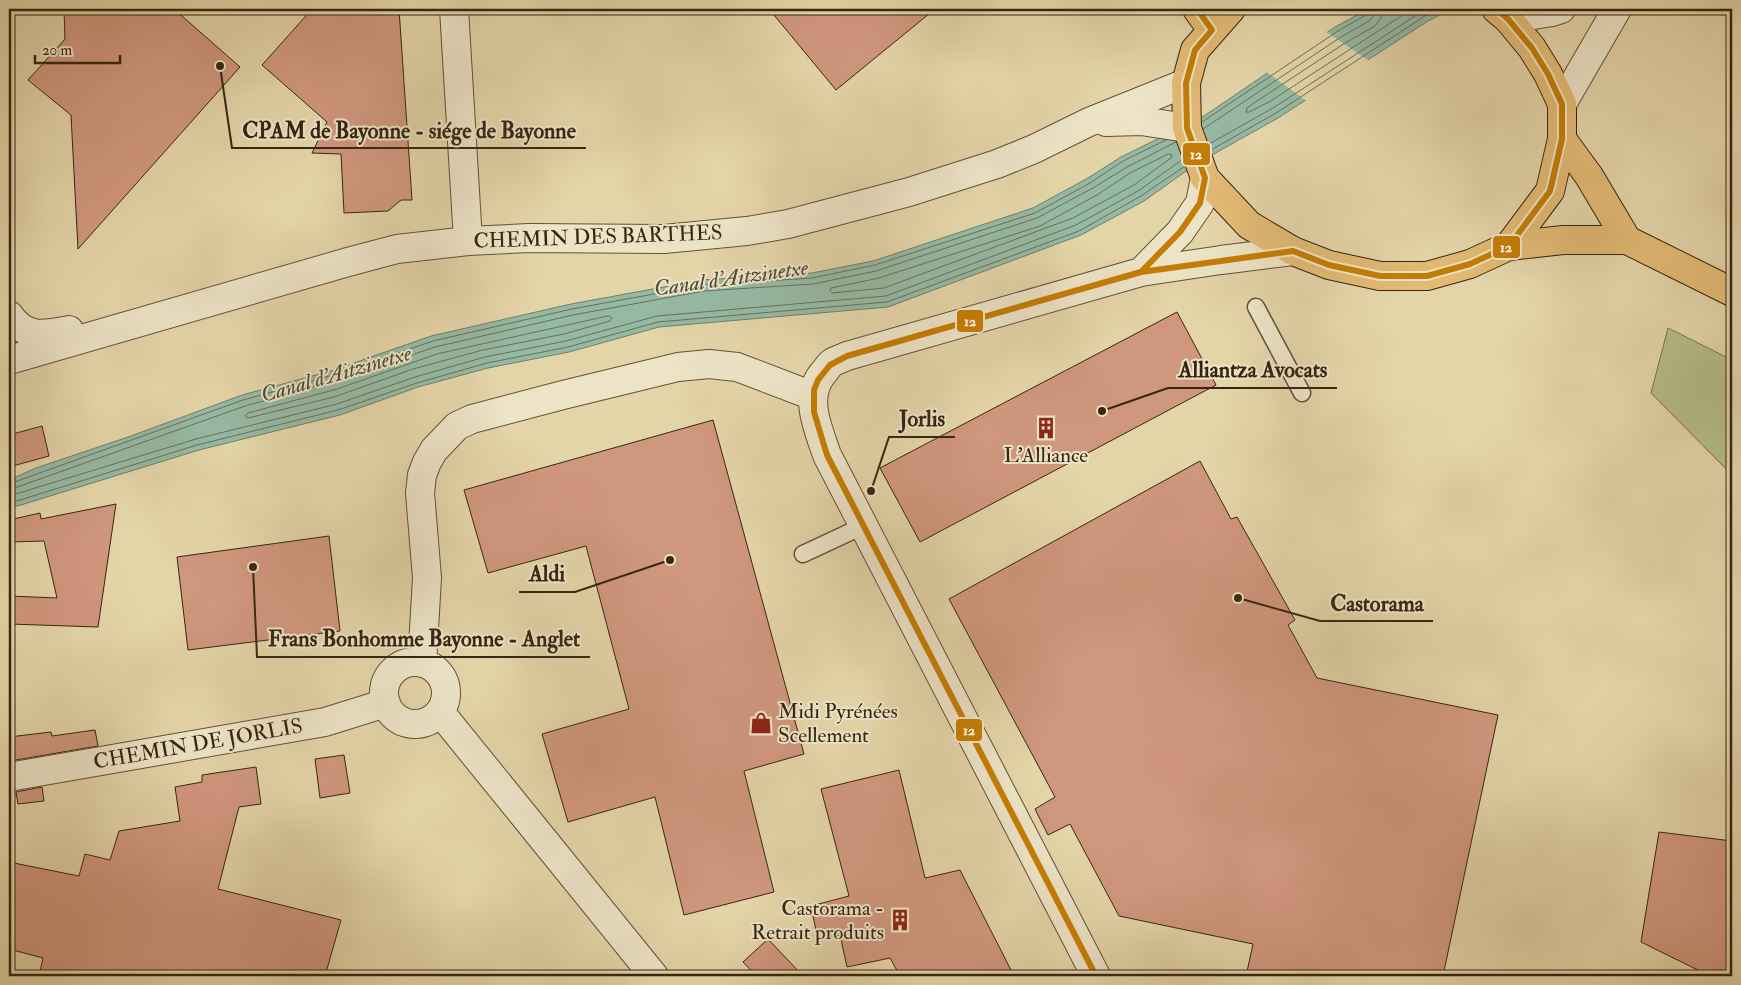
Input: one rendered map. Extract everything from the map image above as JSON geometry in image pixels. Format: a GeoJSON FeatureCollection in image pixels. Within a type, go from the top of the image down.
{"type":"FeatureCollection","features":[{"type":"Feature","properties":{"kind":"main road"},"geometry":{"type":"LineString","coordinates":[[1231,9],[1205,19],[1186,83],[1187,128],[1205,178],[1250,225],[1292,251],[1329,265],[1380,276],[1427,276],[1470,264],[1509,246],[1563,240],[1627,240],[1732,292]]}},
{"type":"Feature","properties":{"kind":"main road"},"geometry":{"type":"LineString","coordinates":[[1502,14],[1532,48],[1548,74],[1562,104],[1562,139],[1550,191],[1509,246]]}},
{"type":"Feature","properties":{"kind":"main road"},"geometry":{"type":"LineString","coordinates":[[1562,139],[1589,176],[1627,240]]}},
{"type":"Feature","properties":{"kind":"street"},"geometry":{"type":"LineString","coordinates":[[454,9],[468,241]]}},
{"type":"Feature","properties":{"kind":"street"},"geometry":{"type":"LineString","coordinates":[[1502,14],[1552,12],[1562,9]]}},
{"type":"Feature","properties":{"kind":"street"},"geometry":{"type":"LineString","coordinates":[[1562,104],[1617,9]]}},
{"type":"Feature","properties":{"kind":"street","name":"CHEMIN DES BARTHES"},"geometry":{"type":"LineString","coordinates":[[9,360],[373,255],[425,245],[529,238],[664,239],[747,231],[788,224],[909,192],[997,164],[1090,122],[1186,83]]}},
{"type":"Feature","properties":{"kind":"street","name":"CHEMIN DES BARTHES"},"geometry":{"type":"LineString","coordinates":[[1090,122],[1141,121],[1187,128]]}},
{"type":"Feature","properties":{"kind":"street"},"geometry":{"type":"LineString","coordinates":[[1141,272],[1180,232],[1200,203],[1205,178]]}},
{"type":"Feature","properties":{"kind":"street"},"geometry":{"type":"LineString","coordinates":[[1096,976],[827,455],[816,425],[813,396],[815,386],[822,374],[833,362],[847,356],[1141,272],[1292,251]]}},
{"type":"Feature","properties":{"kind":"street","name":"CHEMIN DES BARTHES"},"geometry":{"type":"LineString","coordinates":[[9,315],[16,325],[34,335],[119,320],[159,316]]}},
{"type":"Feature","properties":{"kind":"street"},"geometry":{"type":"LineString","coordinates":[[422,663],[427,578],[420,493],[422,475],[434,450],[457,426],[472,419],[621,381],[678,367],[709,364],[736,367],[813,396]]}},
{"type":"Feature","properties":{"kind":"street"},"geometry":{"type":"LineString","coordinates":[[411,663],[422,663],[433,668],[441,677],[445,688],[445,700],[440,712],[431,720],[417,724],[404,722],[392,715],[386,703],[384,692],[386,681],[392,672],[401,666],[411,663]]}},
{"type":"Feature","properties":{"kind":"street","name":"CHEMIN DE JORLIS"},"geometry":{"type":"LineString","coordinates":[[9,777],[325,722],[386,703]]}},
{"type":"Feature","properties":{"kind":"street"},"geometry":{"type":"LineString","coordinates":[[440,712],[654,976]]}},
{"type":"Feature","properties":{"kind":"lane"},"geometry":{"type":"LineString","coordinates":[[1256,307],[1302,393]]}},
{"type":"Feature","properties":{"kind":"lane"},"geometry":{"type":"LineString","coordinates":[[803,554],[863,526]]}},
{"type":"Feature","properties":{"kind":"shaded area"},"geometry":{"type":"Polygon","coordinates":[[[1668,328],[1732,360],[1732,475],[1651,393],[1668,328]]]}},
{"type":"Feature","properties":{"kind":"water","name":"Canal d'Aitzinetxe"},"geometry":{"type":"Polygon","coordinates":[[[1368,9],[1451,9],[1428,21],[1278,118],[1196,164],[1144,201],[1081,235],[888,307],[659,327],[569,352],[488,368],[418,387],[340,415],[199,450],[9,508],[9,480],[36,468],[131,436],[242,395],[331,371],[431,336],[571,304],[702,280],[812,273],[873,261],[1033,208],[1088,178],[1121,157],[1204,116],[1335,27],[1368,9]]]}},
{"type":"Feature","properties":{"kind":"pier"},"geometry":{"type":"Polygon","coordinates":[[[1325,31],[1371,62],[1308,102],[1265,71],[1325,31]]]}},
{"type":"Feature","properties":{"kind":"building"},"geometry":{"type":"Polygon","coordinates":[[[64,9],[174,9],[240,67],[78,249],[71,115],[28,80],[65,39],[64,9]]]}},
{"type":"Feature","properties":{"kind":"building"},"geometry":{"type":"Polygon","coordinates":[[[312,9],[399,9],[412,200],[401,200],[388,211],[344,213],[341,154],[312,153],[327,122],[262,65],[312,9]]]}},
{"type":"Feature","properties":{"kind":"building"},"geometry":{"type":"Polygon","coordinates":[[[769,9],[935,9],[836,90],[769,9]]]}},
{"type":"Feature","properties":{"kind":"building","name":"L'Alliance"},"geometry":{"type":"Polygon","coordinates":[[[1177,312],[1216,385],[920,542],[880,468],[1177,312]]]}},
{"type":"Feature","properties":{"kind":"building"},"geometry":{"type":"Polygon","coordinates":[[[713,420],[804,754],[744,771],[774,892],[684,915],[655,797],[568,822],[542,734],[629,709],[586,546],[488,573],[464,490],[713,420]]]}},
{"type":"Feature","properties":{"kind":"building"},"geometry":{"type":"Polygon","coordinates":[[[42,426],[49,456],[9,467],[9,435],[42,426]]]}},
{"type":"Feature","properties":{"kind":"building"},"geometry":{"type":"Polygon","coordinates":[[[1200,461],[1231,519],[1237,517],[1295,620],[1288,625],[1317,678],[1498,715],[1443,976],[1246,976],[1253,944],[1119,916],[1070,824],[1048,835],[1035,809],[1055,797],[949,599],[1200,461]]]}},
{"type":"Feature","properties":{"kind":"building"},"geometry":{"type":"Polygon","coordinates":[[[116,504],[98,627],[9,624],[9,596],[57,598],[44,541],[9,542],[9,520],[40,513],[41,519],[116,504]]]}},
{"type":"Feature","properties":{"kind":"building"},"geometry":{"type":"Polygon","coordinates":[[[329,536],[340,631],[188,650],[177,557],[329,536]]]}},
{"type":"Feature","properties":{"kind":"building"},"geometry":{"type":"Polygon","coordinates":[[[95,730],[98,746],[10,761],[9,737],[51,732],[52,736],[95,730]]]}},
{"type":"Feature","properties":{"kind":"building"},"geometry":{"type":"Polygon","coordinates":[[[344,755],[350,793],[320,798],[315,759],[344,755]]]}},
{"type":"Feature","properties":{"kind":"building"},"geometry":{"type":"Polygon","coordinates":[[[256,767],[261,804],[239,807],[218,889],[341,920],[325,976],[39,976],[43,958],[9,949],[9,862],[79,876],[85,854],[110,860],[119,831],[180,821],[175,787],[202,782],[202,775],[256,767]]]}},
{"type":"Feature","properties":{"kind":"building","name":"Castorama - Retrait produits"},"geometry":{"type":"Polygon","coordinates":[[[899,770],[925,878],[960,870],[1014,976],[900,976],[890,958],[847,967],[840,935],[818,940],[811,906],[849,896],[821,789],[899,770]]]}},
{"type":"Feature","properties":{"kind":"building"},"geometry":{"type":"Polygon","coordinates":[[[42,787],[44,801],[18,804],[16,792],[42,787]]]}},
{"type":"Feature","properties":{"kind":"building"},"geometry":{"type":"Polygon","coordinates":[[[1659,832],[1732,841],[1732,976],[1710,976],[1641,942],[1659,832]]]}},
{"type":"Feature","properties":{"kind":"building"},"geometry":{"type":"Polygon","coordinates":[[[768,939],[803,976],[756,976],[743,962],[768,939]]]}},
{"type":"Feature","properties":{"kind":"transit line","name":"12"},"geometry":{"type":"LineString","coordinates":[[1125,277],[1141,272],[1180,232],[1200,203],[1205,178],[1187,128],[1186,83],[1195,50],[1212,30],[1197,9]]}},
{"type":"Feature","properties":{"kind":"transit line","name":"12"},"geometry":{"type":"LineString","coordinates":[[1096,976],[827,455],[814,412],[814,390],[818,380],[830,365],[847,356],[1141,272],[1293,251],[1329,265],[1380,276],[1427,276],[1470,264],[1509,246],[1550,191],[1562,139],[1562,104],[1548,74],[1532,48],[1508,19],[1496,9]]}},
{"type":"Feature","properties":{"kind":"place","name":"CPAM de Bayonne - siége de Bayonne"},"geometry":{"type":"Point","coordinates":[220,66]}},
{"type":"Feature","properties":{"kind":"place","name":"Alliantza Avocats"},"geometry":{"type":"Point","coordinates":[1102,411]}},
{"type":"Feature","properties":{"kind":"place","name":"L'Alliance"},"geometry":{"type":"Point","coordinates":[1046,428]}},
{"type":"Feature","properties":{"kind":"place","name":"Jorlis"},"geometry":{"type":"Point","coordinates":[871,491]}},
{"type":"Feature","properties":{"kind":"place","name":"Aldi"},"geometry":{"type":"Point","coordinates":[670,560]}},
{"type":"Feature","properties":{"kind":"place","name":"Frans Bonhomme Bayonne - Anglet"},"geometry":{"type":"Point","coordinates":[253,567]}},
{"type":"Feature","properties":{"kind":"place","name":"Castorama"},"geometry":{"type":"Point","coordinates":[1238,598]}},
{"type":"Feature","properties":{"kind":"place","name":"Midi Pyrénées Scellement"},"geometry":{"type":"Point","coordinates":[761,723]}},
{"type":"Feature","properties":{"kind":"place","name":"Castorama - Retrait produits"},"geometry":{"type":"Point","coordinates":[900,920]}}]}
